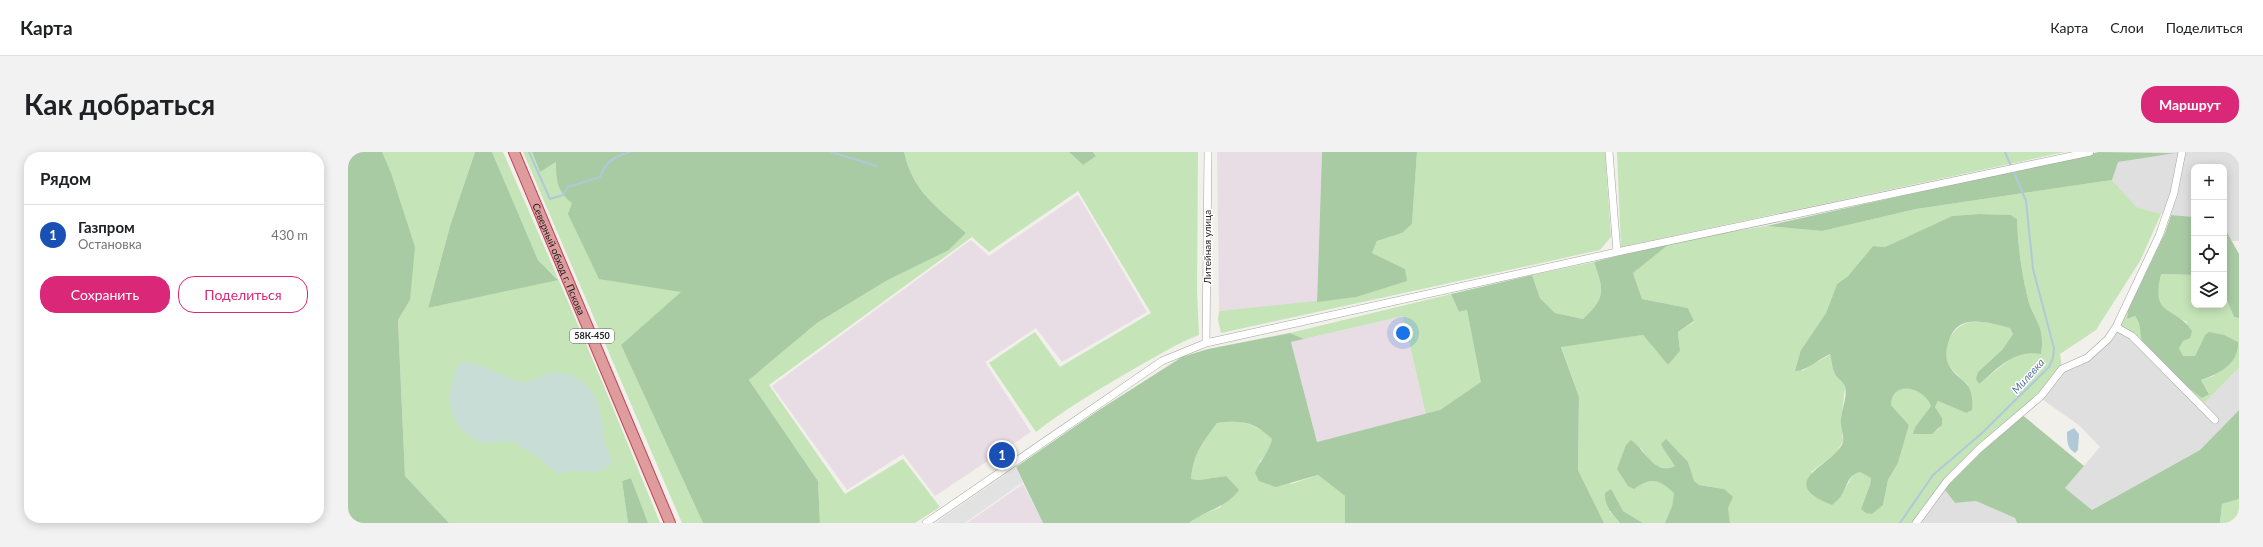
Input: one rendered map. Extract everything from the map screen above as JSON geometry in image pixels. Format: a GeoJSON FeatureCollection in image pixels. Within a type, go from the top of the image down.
{"type":"FeatureCollection","features":[{"type":"Feature","properties":{"kind":"highway","name":"Северный обход г. Пскова"},"geometry":{"type":"LineString","coordinates":[[514,152],[670,522]]}},
{"type":"Feature","properties":{"kind":"street","name":"Литейная улица"},"geometry":{"type":"LineString","coordinates":[[1206,343],[1208,152]]}},
{"type":"Feature","properties":{"kind":"street"},"geometry":{"type":"LineString","coordinates":[[1609,152],[1617,252]]}},
{"type":"Feature","properties":{"kind":"street"},"geometry":{"type":"LineString","coordinates":[[926,523],[1162,361],[1206,343],[1617,252],[2090,152]]}},
{"type":"Feature","properties":{"kind":"street"},"geometry":{"type":"LineString","coordinates":[[1916,523],[1947,481],[1979,450],[2040,396],[2062,369],[2087,358],[2108,339],[2116,326],[2159,236],[2174,193],[2182,152]]}},
{"type":"Feature","properties":{"kind":"street"},"geometry":{"type":"LineString","coordinates":[[2116,326],[2132,336],[2215,420]]}},
{"type":"Feature","properties":{"kind":"shaded area"},"geometry":{"type":"Polygon","coordinates":[[[1217,152],[1322,152],[1317,302],[1219,311],[1217,152]]]}},
{"type":"Feature","properties":{"kind":"shaded area"},"geometry":{"type":"Polygon","coordinates":[[[2175,152],[2239,152],[2239,241],[2232,241],[2227,232],[2227,164],[2191,164],[2191,217],[2161,214],[2135,207],[2112,180],[2117,162],[2175,152]]]}},
{"type":"Feature","properties":{"kind":"shaded area"},"geometry":{"type":"Polygon","coordinates":[[[1078,195],[1147,312],[1062,362],[1036,328],[985,362],[1031,432],[935,496],[903,454],[847,490],[772,386],[971,240],[989,256],[1078,195]]]}},
{"type":"Feature","properties":{"kind":"shaded area"},"geometry":{"type":"Polygon","coordinates":[[[1403,316],[1426,415],[1317,442],[1291,342],[1403,316]]]}},
{"type":"Feature","properties":{"kind":"shaded area"},"geometry":{"type":"Polygon","coordinates":[[[2114,322],[2143,344],[2203,403],[2239,368],[2239,410],[2200,450],[2092,510],[2065,488],[2100,447],[2080,426],[2039,397],[2062,367],[2082,360],[2097,348],[2114,322]]]}},
{"type":"Feature","properties":{"kind":"shaded area"},"geometry":{"type":"Polygon","coordinates":[[[460,362],[473,363],[522,383],[553,372],[572,375],[583,382],[592,392],[598,404],[603,423],[603,437],[612,462],[604,469],[596,472],[575,471],[558,474],[539,458],[512,441],[481,443],[470,436],[460,428],[455,421],[452,412],[450,395],[451,387],[460,362]]]}},
{"type":"Feature","properties":{"kind":"shaded area"},"geometry":{"type":"Polygon","coordinates":[[[1016,467],[1023,482],[965,523],[935,523],[1016,467]]]}},
{"type":"Feature","properties":{"kind":"shaded area"},"geometry":{"type":"Polygon","coordinates":[[[1023,484],[1043,523],[967,523],[1023,484]]]}},
{"type":"Feature","properties":{"kind":"shaded area"},"geometry":{"type":"Polygon","coordinates":[[[1942,486],[1955,503],[1976,501],[2015,518],[2017,523],[1917,523],[1942,486]]]}},
{"type":"Feature","properties":{"kind":"green space"},"geometry":{"type":"Polygon","coordinates":[[[348,152],[382,152],[391,173],[415,247],[410,300],[398,320],[405,476],[449,523],[348,523],[348,152]]]}},
{"type":"Feature","properties":{"kind":"green space"},"geometry":{"type":"Polygon","coordinates":[[[382,152],[475,152],[450,226],[428,308],[558,279],[538,260],[492,152],[503,152],[543,244],[583,337],[660,523],[648,523],[631,478],[622,481],[628,523],[449,523],[405,476],[398,320],[410,300],[382,152]]]}},
{"type":"Feature","properties":{"kind":"green space"},"geometry":{"type":"Polygon","coordinates":[[[475,152],[492,152],[538,260],[558,280],[428,308],[450,226],[475,152]]]}},
{"type":"Feature","properties":{"kind":"green space"},"geometry":{"type":"Polygon","coordinates":[[[523,152],[532,152],[540,172],[556,162],[572,203],[682,292],[621,345],[703,523],[682,523],[523,152]]]}},
{"type":"Feature","properties":{"kind":"green space"},"geometry":{"type":"Polygon","coordinates":[[[532,152],[904,152],[913,178],[920,188],[936,206],[966,233],[949,250],[886,281],[817,323],[749,380],[818,481],[820,523],[703,523],[621,345],[681,292],[599,279],[568,214],[572,203],[563,194],[558,185],[556,162],[540,172],[532,152]]]}},
{"type":"Feature","properties":{"kind":"green space"},"geometry":{"type":"Polygon","coordinates":[[[904,152],[1069,152],[1083,165],[1096,155],[1093,152],[1198,152],[1197,291],[1199,335],[1168,349],[1099,389],[1036,432],[989,363],[1035,332],[1060,367],[1151,313],[1078,191],[989,252],[972,237],[769,385],[845,494],[903,459],[940,507],[915,523],[820,523],[818,481],[749,380],[817,323],[886,281],[949,250],[966,233],[936,206],[920,188],[913,178],[904,152]]]}},
{"type":"Feature","properties":{"kind":"green space"},"geometry":{"type":"Polygon","coordinates":[[[1069,152],[1093,152],[1096,156],[1083,165],[1069,152]]]}},
{"type":"Feature","properties":{"kind":"green space"},"geometry":{"type":"Polygon","coordinates":[[[1322,152],[1417,152],[1412,224],[1402,233],[1377,241],[1372,253],[1405,269],[1407,281],[1356,297],[1317,302],[1322,152]]]}},
{"type":"Feature","properties":{"kind":"green space"},"geometry":{"type":"Polygon","coordinates":[[[1417,152],[1605,152],[1611,237],[1600,250],[1221,333],[1218,320],[1219,311],[1355,297],[1405,269],[1372,253],[1377,241],[1402,233],[1412,224],[1417,152]]]}},
{"type":"Feature","properties":{"kind":"green space"},"geometry":{"type":"Polygon","coordinates":[[[1617,152],[2065,152],[1621,247],[1617,152]]]}},
{"type":"Feature","properties":{"kind":"green space"},"geometry":{"type":"Polygon","coordinates":[[[2099,152],[2175,153],[2118,162],[2112,180],[1916,209],[1822,231],[1766,226],[2099,152]]]}},
{"type":"Feature","properties":{"kind":"green space"},"geometry":{"type":"Polygon","coordinates":[[[2112,180],[2136,207],[2161,214],[2140,261],[2096,330],[2060,354],[2062,367],[2039,397],[1942,486],[1917,523],[1730,523],[1724,489],[1699,485],[1693,481],[1688,462],[1661,444],[1676,466],[1664,468],[1655,464],[1640,447],[1645,481],[1661,483],[1674,493],[1672,506],[1665,523],[1643,523],[1623,511],[1609,511],[1620,523],[1604,523],[1578,470],[1579,397],[1561,346],[1643,335],[1668,365],[1680,351],[1678,332],[1694,322],[1688,308],[1642,299],[1633,273],[1672,242],[1766,226],[1822,231],[1916,209],[2112,180]],[[1979,214],[1952,216],[1885,247],[1873,246],[1848,276],[1837,284],[1826,313],[1801,350],[1802,371],[1831,354],[1834,373],[1843,382],[1845,388],[1841,422],[1843,441],[1837,452],[1811,472],[1841,496],[1854,473],[1860,472],[1871,478],[1861,509],[1883,505],[1888,480],[1898,463],[1909,425],[1891,405],[1893,397],[1897,391],[1908,388],[1915,390],[1927,399],[1931,406],[1915,427],[1914,434],[1938,430],[1941,421],[1935,407],[1938,401],[1966,413],[1968,385],[1951,368],[1945,356],[1947,343],[1955,331],[1971,322],[1985,322],[2010,328],[2013,334],[2002,350],[1978,372],[1979,384],[2015,355],[2028,351],[2041,353],[2042,336],[2029,303],[2023,276],[2017,219],[2011,215],[1979,214]]]}},
{"type":"Feature","properties":{"kind":"green space"},"geometry":{"type":"Polygon","coordinates":[[[1979,214],[2011,215],[2017,219],[2019,248],[2027,295],[2042,336],[2041,354],[2022,354],[2014,357],[2000,366],[1979,384],[1976,379],[1978,372],[2002,350],[2013,334],[2010,328],[1984,322],[1967,323],[1960,326],[1954,331],[1949,340],[1946,350],[1946,359],[1955,374],[1964,381],[1971,391],[1972,410],[1966,413],[1938,401],[1935,407],[1942,418],[1942,425],[1932,434],[1913,434],[1915,427],[1931,406],[1927,399],[1916,390],[1902,389],[1893,397],[1891,405],[1909,425],[1898,463],[1888,480],[1883,505],[1872,514],[1866,513],[1861,509],[1871,478],[1860,472],[1856,473],[1850,478],[1841,496],[1832,505],[1815,496],[1807,488],[1807,480],[1812,473],[1838,450],[1843,442],[1841,419],[1846,391],[1843,383],[1834,372],[1830,354],[1804,369],[1795,371],[1801,350],[1826,313],[1837,284],[1848,276],[1873,246],[1885,247],[1952,216],[1979,214]]]}},
{"type":"Feature","properties":{"kind":"green space"},"geometry":{"type":"Polygon","coordinates":[[[2171,215],[2191,217],[2191,275],[2161,274],[2158,288],[2161,305],[2178,317],[2192,331],[2190,338],[2183,341],[2179,348],[2183,356],[2195,356],[2205,335],[2209,332],[2224,335],[2238,342],[2235,356],[2227,367],[2215,375],[2201,380],[2209,394],[2202,398],[2171,373],[2144,345],[2141,338],[2139,323],[2135,316],[2127,319],[2128,310],[2165,233],[2171,215]]]}},
{"type":"Feature","properties":{"kind":"green space"},"geometry":{"type":"Polygon","coordinates":[[[2227,232],[2239,254],[2239,318],[2234,317],[2227,300],[2227,232]]]}},
{"type":"Feature","properties":{"kind":"green space"},"geometry":{"type":"Polygon","coordinates":[[[1672,242],[1633,273],[1642,299],[1688,308],[1694,321],[1678,332],[1680,351],[1668,365],[1643,335],[1561,347],[1579,397],[1578,470],[1604,523],[1345,523],[1345,496],[1318,475],[1276,487],[1259,481],[1255,473],[1269,448],[1272,439],[1259,428],[1240,422],[1217,423],[1203,443],[1197,455],[1192,470],[1191,479],[1199,480],[1226,476],[1239,490],[1222,505],[1189,523],[1043,523],[1016,467],[1099,410],[1182,357],[1208,349],[1290,333],[1304,339],[1291,342],[1317,442],[1440,410],[1481,382],[1467,310],[1459,312],[1451,294],[1532,275],[1540,298],[1555,313],[1583,319],[1596,305],[1601,293],[1600,280],[1594,262],[1672,242]]]}},
{"type":"Feature","properties":{"kind":"green space"},"geometry":{"type":"Polygon","coordinates":[[[1594,262],[1600,280],[1601,293],[1596,305],[1583,319],[1555,313],[1540,298],[1532,275],[1594,262]]]}},
{"type":"Feature","properties":{"kind":"green space"},"geometry":{"type":"Polygon","coordinates":[[[2160,274],[2191,275],[2191,308],[2227,308],[2227,300],[2234,317],[2239,318],[2239,368],[2204,403],[2184,384],[2209,393],[2201,380],[2214,376],[2205,335],[2195,356],[2183,356],[2179,349],[2187,322],[2171,313],[2162,304],[2159,299],[2158,284],[2160,274]]]}},
{"type":"Feature","properties":{"kind":"green space"},"geometry":{"type":"Polygon","coordinates":[[[1451,294],[1459,312],[1467,310],[1482,382],[1440,410],[1426,415],[1403,316],[1304,339],[1290,333],[1451,294]]]}},
{"type":"Feature","properties":{"kind":"green space"},"geometry":{"type":"Polygon","coordinates":[[[2128,310],[2127,319],[2135,316],[2140,321],[2143,344],[2120,326],[2128,310]]]}},
{"type":"Feature","properties":{"kind":"green space"},"geometry":{"type":"Polygon","coordinates":[[[2239,410],[2239,499],[2222,504],[2220,523],[2017,523],[2015,518],[1976,501],[1955,503],[1942,486],[2020,413],[2084,466],[2065,488],[2092,510],[2200,450],[2239,410]]]}},
{"type":"Feature","properties":{"kind":"green space"},"geometry":{"type":"Polygon","coordinates":[[[1242,421],[1263,431],[1272,439],[1270,450],[1259,462],[1291,484],[1318,475],[1345,496],[1345,523],[1189,523],[1197,517],[1221,507],[1226,476],[1199,480],[1191,479],[1194,462],[1200,449],[1217,423],[1242,421]]]}},
{"type":"Feature","properties":{"kind":"green space"},"geometry":{"type":"Polygon","coordinates":[[[1666,439],[1688,462],[1694,481],[1699,485],[1724,489],[1733,497],[1728,508],[1730,523],[1665,523],[1672,506],[1674,493],[1659,482],[1654,481],[1640,485],[1634,489],[1628,486],[1617,469],[1626,445],[1631,440],[1656,465],[1662,468],[1668,468],[1675,466],[1661,444],[1666,439]]]}},
{"type":"Feature","properties":{"kind":"green space"},"geometry":{"type":"Polygon","coordinates":[[[631,478],[648,523],[628,523],[622,481],[631,478]]]}},
{"type":"Feature","properties":{"kind":"green space"},"geometry":{"type":"Polygon","coordinates":[[[1611,489],[1623,511],[1643,523],[1620,523],[1611,513],[1607,505],[1605,493],[1611,489]]]}},
{"type":"Feature","properties":{"kind":"green space"},"geometry":{"type":"Polygon","coordinates":[[[2239,499],[2239,523],[2220,523],[2222,504],[2239,499]]]}},
{"type":"Feature","properties":{"kind":"water"},"geometry":{"type":"Polygon","coordinates":[[[2074,428],[2079,434],[2078,450],[2075,453],[2069,447],[2067,438],[2067,432],[2074,428]]]}},
{"type":"Feature","properties":{"kind":"waterway"},"geometry":{"type":"LineString","coordinates":[[529,152],[550,199],[563,195],[568,187],[600,177],[605,167],[611,160],[630,152]]}},
{"type":"Feature","properties":{"kind":"waterway"},"geometry":{"type":"LineString","coordinates":[[831,152],[877,166]]}},
{"type":"Feature","properties":{"kind":"waterway","name":"Милевка"},"geometry":{"type":"LineString","coordinates":[[2005,152],[2011,166]]}},
{"type":"Feature","properties":{"kind":"waterway","name":"Милевка"},"geometry":{"type":"LineString","coordinates":[[1900,523],[1933,475],[1982,433],[2049,367],[2053,358],[2054,348],[2033,269],[2026,201],[2013,170]]}},
{"type":"Feature","properties":{"kind":"place","name":"Газпром"},"geometry":{"type":"Point","coordinates":[1002,455]}}]}
